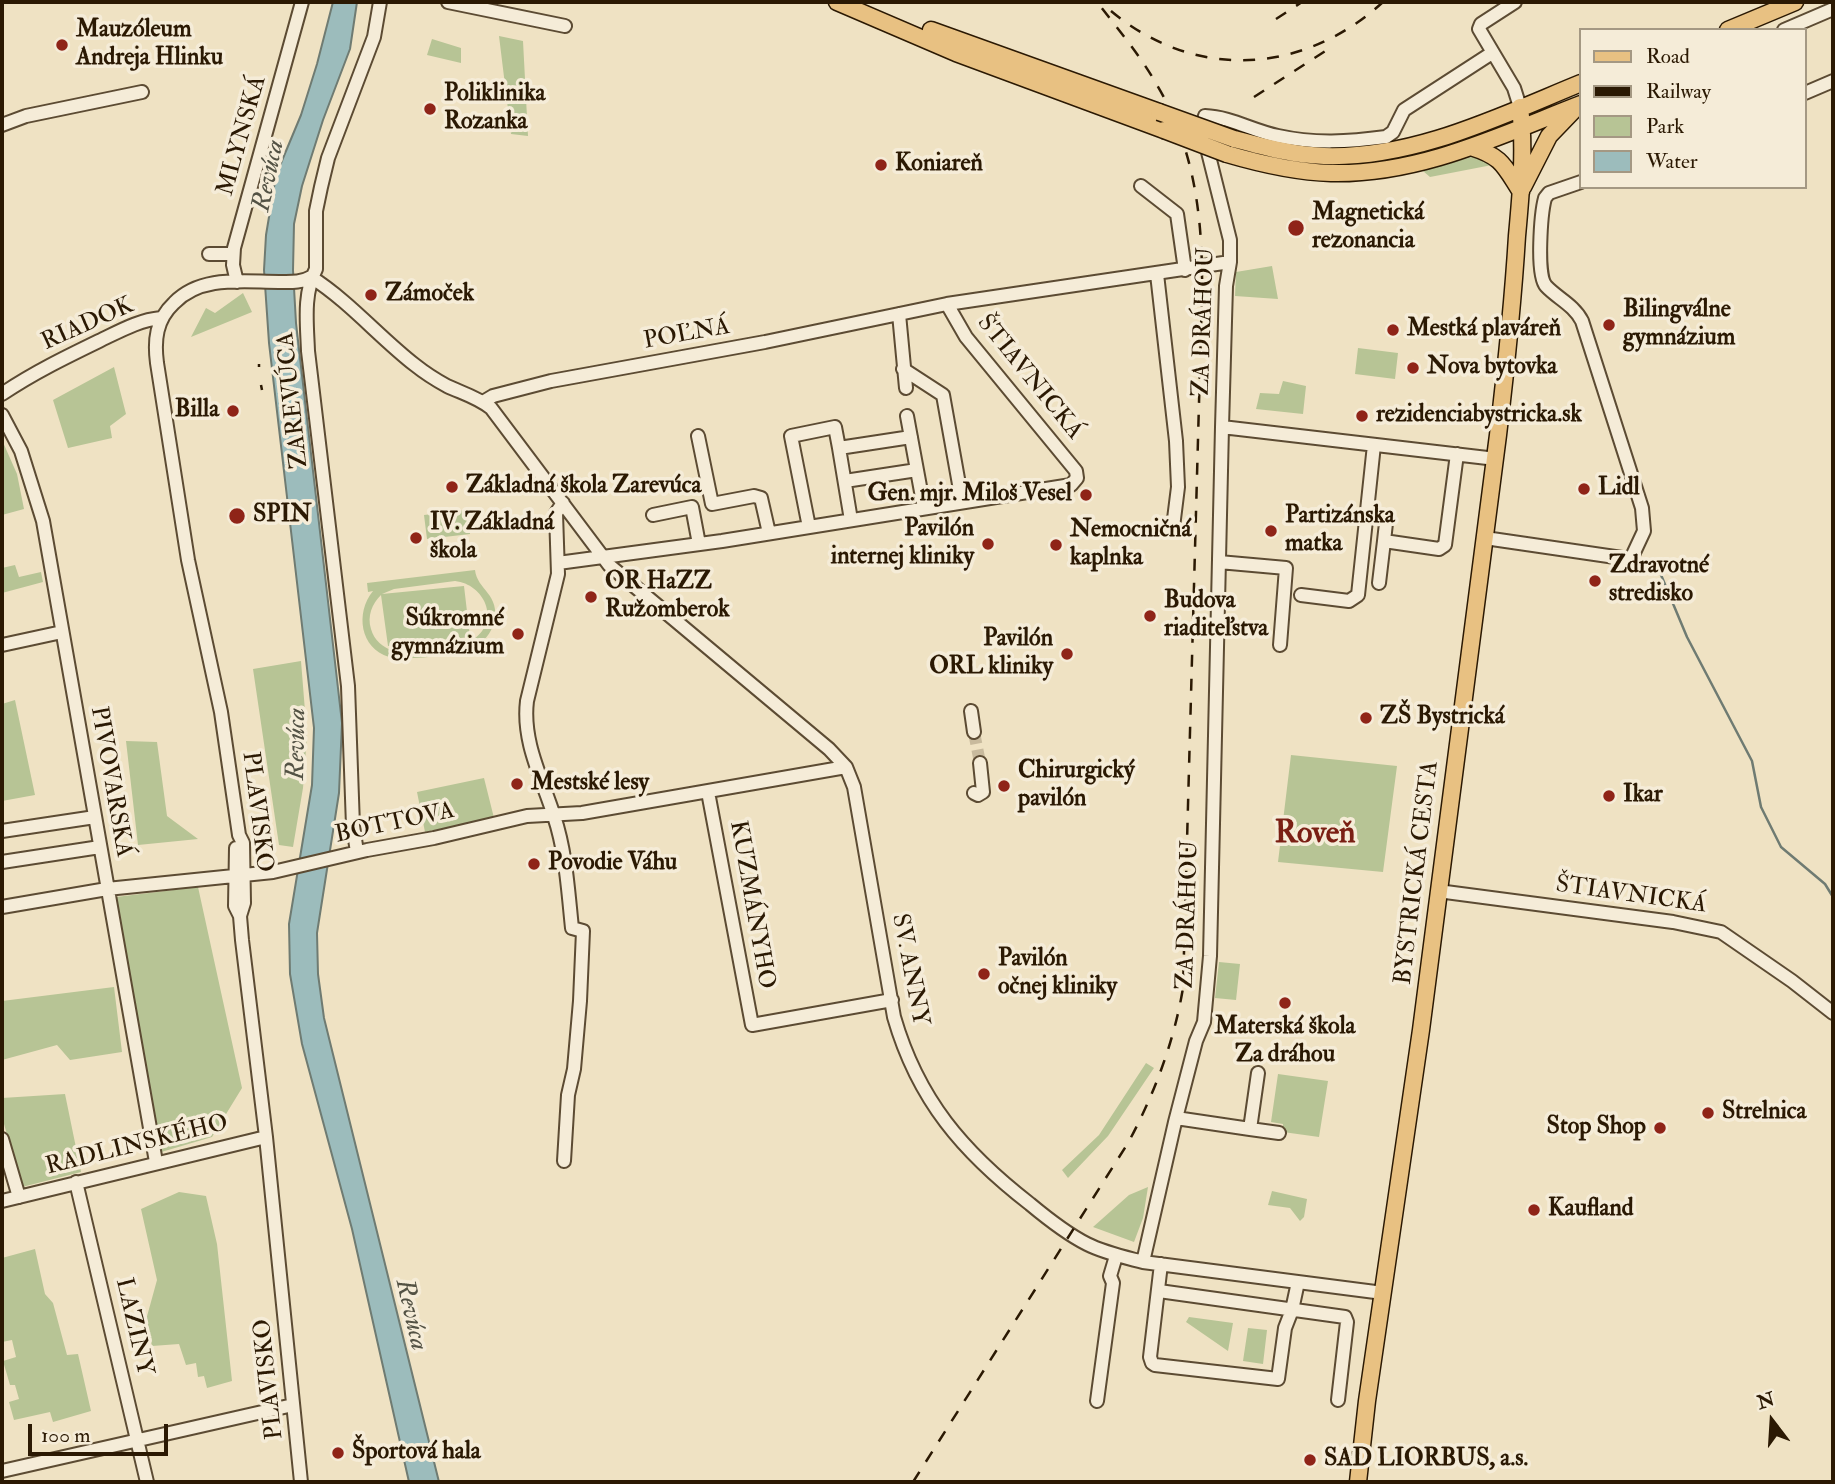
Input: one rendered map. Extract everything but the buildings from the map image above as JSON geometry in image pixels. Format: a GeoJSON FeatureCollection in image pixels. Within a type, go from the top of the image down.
{"type":"FeatureCollection","features":[{"type":"Feature","properties":{"kind":"main road"},"geometry":{"type":"LineString","coordinates":[[837,2],[967,57],[1227,154],[1278,167],[1345,173],[1422,163],[1580,104]]}},
{"type":"Feature","properties":{"kind":"main road"},"geometry":{"type":"LineString","coordinates":[[863,2],[984,51],[1234,138],[1265,148],[1307,155],[1363,155],[1425,142],[1580,83]]}},
{"type":"Feature","properties":{"kind":"main road"},"geometry":{"type":"LineString","coordinates":[[1733,28],[1795,2]]}},
{"type":"Feature","properties":{"kind":"main road"},"geometry":{"type":"LineString","coordinates":[[1521,192],[1549,136],[1580,105]]}},
{"type":"Feature","properties":{"kind":"main road","name":"BYSTRICKÁ CESTA"},"geometry":{"type":"LineString","coordinates":[[1358,1482],[1367,1401],[1418,1054],[1496,459],[1510,337],[1521,192],[1520,107]]}},
{"type":"Feature","properties":{"kind":"main road"},"geometry":{"type":"LineString","coordinates":[[1471,147],[1488,152],[1500,160],[1521,192]]}},
{"type":"Feature","properties":{"kind":"street","name":"MLYNSKÁ"},"geometry":{"type":"LineString","coordinates":[[237,282],[233,254],[302,2]]}},
{"type":"Feature","properties":{"kind":"street","name":"ZAREVÚCA"},"geometry":{"type":"LineString","coordinates":[[357,852],[353,826],[348,686],[308,351],[306,303],[316,264],[316,211],[328,158],[374,37],[380,2],[390,2]]}},
{"type":"Feature","properties":{"kind":"street"},"geometry":{"type":"LineString","coordinates":[[448,2],[565,26]]}},
{"type":"Feature","properties":{"kind":"street"},"geometry":{"type":"LineString","coordinates":[[1515,2],[1479,27],[1479,33],[1514,88],[1520,107]]}},
{"type":"Feature","properties":{"kind":"street"},"geometry":{"type":"LineString","coordinates":[[1789,28],[1833,9]]}},
{"type":"Feature","properties":{"kind":"street","name":"ZA DRÁHOU"},"geometry":{"type":"LineString","coordinates":[[1143,1262],[1176,1118],[1207,1006],[1210,956],[1226,286],[1230,262],[1228,224],[1202,128],[1205,116],[1220,117],[1276,136],[1323,142],[1386,137],[1393,132],[1404,110],[1492,53]]}},
{"type":"Feature","properties":{"kind":"street"},"geometry":{"type":"LineString","coordinates":[[1807,92],[1833,81]]}},
{"type":"Feature","properties":{"kind":"street"},"geometry":{"type":"LineString","coordinates":[[2,125],[26,116],[142,92]]}},
{"type":"Feature","properties":{"kind":"street"},"geometry":{"type":"LineString","coordinates":[[1485,538],[1630,561],[1644,531],[1642,508],[1581,321],[1574,309],[1546,286],[1540,273],[1545,198],[1580,182]]}},
{"type":"Feature","properties":{"kind":"street"},"geometry":{"type":"LineString","coordinates":[[1141,186],[1177,214],[1185,270]]}},
{"type":"Feature","properties":{"kind":"street"},"geometry":{"type":"LineString","coordinates":[[209,254],[233,254]]}},
{"type":"Feature","properties":{"kind":"street","name":"POĽNÁ"},"geometry":{"type":"LineString","coordinates":[[483,402],[493,396],[551,381],[752,345],[947,304],[1230,262]]}},
{"type":"Feature","properties":{"kind":"street"},"geometry":{"type":"LineString","coordinates":[[1157,274],[1176,441],[1178,487],[1173,527]]}},
{"type":"Feature","properties":{"kind":"street"},"geometry":{"type":"LineString","coordinates":[[311,277],[345,301],[428,374],[483,402],[498,416],[603,557],[633,586],[811,733],[846,767]]}},
{"type":"Feature","properties":{"kind":"street","name":"RIADOK"},"geometry":{"type":"LineString","coordinates":[[2,394],[37,371],[96,342],[142,321],[161,318],[178,299],[190,291],[215,282],[295,282],[311,277]]}},
{"type":"Feature","properties":{"kind":"street","name":"ŠTIAVNICKÁ"},"geometry":{"type":"LineString","coordinates":[[947,304],[966,337],[1074,468],[1077,478],[1071,485],[1063,488],[962,501]]}},
{"type":"Feature","properties":{"kind":"street"},"geometry":{"type":"LineString","coordinates":[[899,314],[906,388]]}},
{"type":"Feature","properties":{"kind":"street","name":"PLAVISKO"},"geometry":{"type":"LineString","coordinates":[[161,318],[156,346],[166,425],[188,560],[228,750],[239,835],[236,845],[241,876],[235,906],[240,916],[266,1137],[301,1482]]}},
{"type":"Feature","properties":{"kind":"street"},"geometry":{"type":"LineString","coordinates":[[558,563],[699,544],[962,501],[943,395],[903,369]]}},
{"type":"Feature","properties":{"kind":"street","name":"PIVOVARSKÁ"},"geometry":{"type":"LineString","coordinates":[[2,415],[21,451],[43,521],[156,1162]]}},
{"type":"Feature","properties":{"kind":"street"},"geometry":{"type":"LineString","coordinates":[[907,416],[924,508]]}},
{"type":"Feature","properties":{"kind":"street"},"geometry":{"type":"LineString","coordinates":[[809,527],[791,436],[835,427],[851,520]]}},
{"type":"Feature","properties":{"kind":"street"},"geometry":{"type":"LineString","coordinates":[[1222,427],[1496,459]]}},
{"type":"Feature","properties":{"kind":"street"},"geometry":{"type":"LineString","coordinates":[[698,436],[712,504],[754,496],[761,498],[769,533]]}},
{"type":"Feature","properties":{"kind":"street"},"geometry":{"type":"LineString","coordinates":[[839,448],[911,437]]}},
{"type":"Feature","properties":{"kind":"street"},"geometry":{"type":"LineString","coordinates":[[1303,595],[1349,601],[1358,594],[1374,445]]}},
{"type":"Feature","properties":{"kind":"street"},"geometry":{"type":"LineString","coordinates":[[1384,541],[1439,549],[1445,545],[1457,454]]}},
{"type":"Feature","properties":{"kind":"street"},"geometry":{"type":"LineString","coordinates":[[845,481],[917,470]]}},
{"type":"Feature","properties":{"kind":"street"},"geometry":{"type":"LineString","coordinates":[[563,503],[556,513],[558,563],[526,710],[530,747],[554,814],[566,864],[572,928],[583,931],[583,964],[574,1069],[568,1094],[564,1161]]}},
{"type":"Feature","properties":{"kind":"street"},"geometry":{"type":"LineString","coordinates":[[653,515],[692,507],[699,544]]}},
{"type":"Feature","properties":{"kind":"street"},"geometry":{"type":"LineString","coordinates":[[1379,583],[1386,523]]}},
{"type":"Feature","properties":{"kind":"street"},"geometry":{"type":"LineString","coordinates":[[1219,562],[1286,568],[1280,645]]}},
{"type":"Feature","properties":{"kind":"street"},"geometry":{"type":"LineString","coordinates":[[2,645],[62,632]]}},
{"type":"Feature","properties":{"kind":"street"},"geometry":{"type":"LineString","coordinates":[[971,711],[974,732]]}},
{"type":"Feature","properties":{"kind":"street"},"geometry":{"type":"LineString","coordinates":[[974,793],[984,792],[980,763]]}},
{"type":"Feature","properties":{"kind":"street","name":"BOTTOVA"},"geometry":{"type":"LineString","coordinates":[[2,906],[107,889],[241,876],[296,867],[527,816],[582,813],[846,767]]}},
{"type":"Feature","properties":{"kind":"street","name":"SV. ANNY"},"geometry":{"type":"LineString","coordinates":[[846,767],[855,787],[902,1045],[925,1093],[956,1138],[1003,1183],[1087,1245],[1116,1256]]}},
{"type":"Feature","properties":{"kind":"street","name":"KUZMÁNYHO"},"geometry":{"type":"LineString","coordinates":[[708,792],[752,1025],[892,1000]]}},
{"type":"Feature","properties":{"kind":"street"},"geometry":{"type":"LineString","coordinates":[[2,831],[94,817]]}},
{"type":"Feature","properties":{"kind":"street"},"geometry":{"type":"LineString","coordinates":[[2,862],[100,847]]}},
{"type":"Feature","properties":{"kind":"street","name":"ŠTIAVNICKÁ"},"geometry":{"type":"LineString","coordinates":[[1438,891],[1678,923],[1721,932],[1833,1013]]}},
{"type":"Feature","properties":{"kind":"street"},"geometry":{"type":"LineString","coordinates":[[1250,1129],[1258,1073]]}},
{"type":"Feature","properties":{"kind":"street"},"geometry":{"type":"LineString","coordinates":[[1176,1118],[1279,1133]]}},
{"type":"Feature","properties":{"kind":"street","name":"RADLINSKÉHO"},"geometry":{"type":"LineString","coordinates":[[2,1202],[266,1137]]}},
{"type":"Feature","properties":{"kind":"street","name":"RADLINSKÉHO"},"geometry":{"type":"LineString","coordinates":[[2,1139],[19,1197]]}},
{"type":"Feature","properties":{"kind":"street","name":"LAZINY"},"geometry":{"type":"LineString","coordinates":[[76,1182],[148,1482]]}},
{"type":"Feature","properties":{"kind":"street"},"geometry":{"type":"LineString","coordinates":[[1097,1401],[1113,1283],[1110,1276],[1116,1256],[1143,1262],[1383,1293]]}},
{"type":"Feature","properties":{"kind":"street"},"geometry":{"type":"LineString","coordinates":[[1161,1264],[1150,1357],[1155,1365],[1278,1379],[1285,1328],[1298,1282]]}},
{"type":"Feature","properties":{"kind":"street"},"geometry":{"type":"LineString","coordinates":[[1159,1292],[1345,1317],[1347,1322],[1338,1400]]}},
{"type":"Feature","properties":{"kind":"street"},"geometry":{"type":"LineString","coordinates":[[2,1471],[293,1405]]}},
{"type":"Feature","properties":{"kind":"green space"},"geometry":{"type":"Polygon","coordinates":[[[499,36],[523,41],[528,136],[511,134],[499,36]]]}},
{"type":"Feature","properties":{"kind":"green space"},"geometry":{"type":"Polygon","coordinates":[[[432,39],[461,48],[461,63],[427,55],[432,39]]]}},
{"type":"Feature","properties":{"kind":"green space"},"geometry":{"type":"Polygon","coordinates":[[[1475,156],[1495,161],[1492,165],[1430,177],[1423,171],[1475,156]]]}},
{"type":"Feature","properties":{"kind":"green space"},"geometry":{"type":"Polygon","coordinates":[[[1272,266],[1278,299],[1235,296],[1236,272],[1272,266]]]}},
{"type":"Feature","properties":{"kind":"green space"},"geometry":{"type":"Polygon","coordinates":[[[243,293],[252,312],[191,337],[206,308],[215,313],[243,293]]]}},
{"type":"Feature","properties":{"kind":"green space"},"geometry":{"type":"Polygon","coordinates":[[[1358,348],[1398,353],[1395,379],[1355,374],[1358,348]]]}},
{"type":"Feature","properties":{"kind":"green space"},"geometry":{"type":"Polygon","coordinates":[[[114,367],[126,414],[110,426],[112,438],[68,448],[53,400],[114,367]]]}},
{"type":"Feature","properties":{"kind":"green space"},"geometry":{"type":"Polygon","coordinates":[[[1283,381],[1306,386],[1303,414],[1256,409],[1260,393],[1279,394],[1283,381]]]}},
{"type":"Feature","properties":{"kind":"green space"},"geometry":{"type":"Polygon","coordinates":[[[2,440],[17,474],[24,509],[2,515],[2,440]]]}},
{"type":"Feature","properties":{"kind":"green space"},"geometry":{"type":"Polygon","coordinates":[[[467,510],[470,534],[427,539],[424,515],[467,510]]]}},
{"type":"Feature","properties":{"kind":"green space"},"geometry":{"type":"Polygon","coordinates":[[[15,565],[19,577],[41,572],[43,582],[2,593],[2,568],[15,565]]]}},
{"type":"Feature","properties":{"kind":"green space"},"geometry":{"type":"Polygon","coordinates":[[[475,570],[480,583],[492,599],[494,623],[484,640],[467,650],[419,658],[389,657],[372,646],[363,629],[364,609],[373,591],[368,592],[367,583],[475,570]],[[455,581],[394,589],[382,594],[464,586],[470,637],[388,646],[381,595],[370,615],[374,637],[386,648],[401,652],[447,647],[474,639],[482,631],[488,613],[481,596],[465,584],[455,581]]]}},
{"type":"Feature","properties":{"kind":"green space"},"geometry":{"type":"Polygon","coordinates":[[[301,661],[307,736],[303,788],[293,847],[279,845],[253,669],[301,661]]]}},
{"type":"Feature","properties":{"kind":"green space"},"geometry":{"type":"Polygon","coordinates":[[[15,700],[35,795],[2,801],[2,704],[15,700]]]}},
{"type":"Feature","properties":{"kind":"green space"},"geometry":{"type":"Polygon","coordinates":[[[126,741],[157,742],[167,816],[198,839],[138,845],[126,741]]]}},
{"type":"Feature","properties":{"kind":"green space"},"geometry":{"type":"Polygon","coordinates":[[[1291,755],[1397,766],[1383,872],[1278,862],[1291,755]]]}},
{"type":"Feature","properties":{"kind":"green space"},"geometry":{"type":"Polygon","coordinates":[[[484,778],[494,818],[425,832],[417,792],[484,778]]]}},
{"type":"Feature","properties":{"kind":"green space"},"geometry":{"type":"Polygon","coordinates":[[[198,887],[242,1088],[212,1137],[158,1153],[116,897],[198,887]]]}},
{"type":"Feature","properties":{"kind":"green space"},"geometry":{"type":"Polygon","coordinates":[[[1219,962],[1240,964],[1236,1000],[1215,998],[1219,962]]]}},
{"type":"Feature","properties":{"kind":"green space"},"geometry":{"type":"Polygon","coordinates":[[[114,987],[122,1052],[70,1060],[57,1045],[2,1060],[2,1001],[114,987]]]}},
{"type":"Feature","properties":{"kind":"green space"},"geometry":{"type":"Polygon","coordinates":[[[1146,1063],[1154,1068],[1108,1136],[1068,1178],[1062,1170],[1099,1135],[1146,1063]]]}},
{"type":"Feature","properties":{"kind":"green space"},"geometry":{"type":"Polygon","coordinates":[[[1278,1074],[1328,1081],[1319,1137],[1283,1132],[1283,1124],[1271,1122],[1278,1074]]]}},
{"type":"Feature","properties":{"kind":"green space"},"geometry":{"type":"Polygon","coordinates":[[[65,1094],[81,1172],[22,1187],[2,1117],[2,1098],[65,1094]]]}},
{"type":"Feature","properties":{"kind":"green space"},"geometry":{"type":"Polygon","coordinates":[[[1148,1187],[1143,1218],[1134,1242],[1093,1227],[1129,1195],[1148,1187]]]}},
{"type":"Feature","properties":{"kind":"green space"},"geometry":{"type":"Polygon","coordinates":[[[1272,1191],[1307,1199],[1304,1217],[1300,1221],[1290,1208],[1268,1205],[1272,1191]]]}},
{"type":"Feature","properties":{"kind":"green space"},"geometry":{"type":"Polygon","coordinates":[[[179,1192],[206,1196],[217,1244],[232,1381],[207,1388],[204,1376],[198,1377],[196,1363],[186,1365],[179,1344],[152,1346],[146,1320],[157,1280],[141,1209],[179,1192]]]}},
{"type":"Feature","properties":{"kind":"green space"},"geometry":{"type":"Polygon","coordinates":[[[35,1249],[45,1294],[53,1303],[67,1355],[78,1354],[91,1411],[53,1422],[50,1412],[14,1420],[9,1402],[19,1399],[15,1385],[10,1385],[3,1361],[16,1357],[12,1340],[2,1342],[2,1258],[35,1249]]]}},
{"type":"Feature","properties":{"kind":"green space"},"geometry":{"type":"Polygon","coordinates":[[[1189,1317],[1233,1323],[1228,1351],[1186,1322],[1189,1317]]]}},
{"type":"Feature","properties":{"kind":"green space"},"geometry":{"type":"Polygon","coordinates":[[[1248,1328],[1267,1330],[1263,1364],[1243,1361],[1248,1328]]]}},
{"type":"Feature","properties":{"kind":"water"},"geometry":{"type":"Polygon","coordinates":[[[333,2],[357,2],[350,49],[302,186],[294,224],[293,270],[296,323],[342,723],[339,793],[317,933],[318,974],[324,1018],[439,1482],[409,1482],[352,1229],[302,1044],[290,974],[289,924],[312,785],[314,728],[269,343],[264,270],[266,235],[276,175],[301,115],[333,2]]]}},
{"type":"Feature","properties":{"kind":"waterway"},"geometry":{"type":"LineString","coordinates":[[1656,563],[1687,637],[1752,761],[1761,807],[1781,847],[1825,884],[1833,897]]}},
{"type":"Feature","properties":{"kind":"tunnel"},"geometry":{"type":"LineString","coordinates":[[974,732],[980,763]]}},
{"type":"Feature","properties":{"kind":"railway"},"geometry":{"type":"LineString","coordinates":[[913,1482],[1128,1143],[1162,1068],[1183,988],[1202,293],[1201,239],[1188,160],[1170,109],[1143,63],[1097,2]]}},
{"type":"Feature","properties":{"kind":"railway"},"geometry":{"type":"LineString","coordinates":[[1276,19],[1302,2]]}},
{"type":"Feature","properties":{"kind":"railway"},"geometry":{"type":"LineString","coordinates":[[1111,11],[1144,34],[1178,49],[1213,58],[1248,60],[1284,55],[1319,44],[1352,26],[1383,2]]}},
{"type":"Feature","properties":{"kind":"railway"},"geometry":{"type":"LineString","coordinates":[[1254,97],[1330,48]]}},
{"type":"Feature","properties":{"kind":"railway"},"geometry":{"type":"LineString","coordinates":[[261,385],[262,390]]}},
{"type":"Feature","properties":{"kind":"place","name":"Mauzóleum Andreja Hlinku"},"geometry":{"type":"Point","coordinates":[62,45]}},
{"type":"Feature","properties":{"kind":"place","name":"Poliklinika Rozanka"},"geometry":{"type":"Point","coordinates":[430,109]}},
{"type":"Feature","properties":{"kind":"place","name":"Koniareň"},"geometry":{"type":"Point","coordinates":[881,165]}},
{"type":"Feature","properties":{"kind":"place","name":"Magnetická rezonancia"},"geometry":{"type":"Point","coordinates":[1296,228]}},
{"type":"Feature","properties":{"kind":"place","name":"Zámoček"},"geometry":{"type":"Point","coordinates":[371,295]}},
{"type":"Feature","properties":{"kind":"place","name":"Bilingválne gymnázium"},"geometry":{"type":"Point","coordinates":[1609,325]}},
{"type":"Feature","properties":{"kind":"place","name":"Mestká plaváreň"},"geometry":{"type":"Point","coordinates":[1393,330]}},
{"type":"Feature","properties":{"kind":"place","name":"Nova bytovka"},"geometry":{"type":"Point","coordinates":[1413,368]}},
{"type":"Feature","properties":{"kind":"place","name":"Billa"},"geometry":{"type":"Point","coordinates":[233,411]}},
{"type":"Feature","properties":{"kind":"place","name":"rezidenciabystricka.sk"},"geometry":{"type":"Point","coordinates":[1362,416]}},
{"type":"Feature","properties":{"kind":"place","name":"Základná škola Zarevúca"},"geometry":{"type":"Point","coordinates":[452,487]}},
{"type":"Feature","properties":{"kind":"place","name":"Lidl"},"geometry":{"type":"Point","coordinates":[1584,489]}},
{"type":"Feature","properties":{"kind":"place","name":"Gen. mjr. Miloš Vesel"},"geometry":{"type":"Point","coordinates":[1086,495]}},
{"type":"Feature","properties":{"kind":"place","name":"SPIN"},"geometry":{"type":"Point","coordinates":[237,516]}},
{"type":"Feature","properties":{"kind":"place","name":"Partizánska matka"},"geometry":{"type":"Point","coordinates":[1271,531]}},
{"type":"Feature","properties":{"kind":"place","name":"IV. Základná škola"},"geometry":{"type":"Point","coordinates":[416,538]}},
{"type":"Feature","properties":{"kind":"place","name":"Pavilón internej kliniky"},"geometry":{"type":"Point","coordinates":[988,544]}},
{"type":"Feature","properties":{"kind":"place","name":"Nemocničná kaplnka"},"geometry":{"type":"Point","coordinates":[1056,545]}},
{"type":"Feature","properties":{"kind":"place","name":"Zdravotné stredisko"},"geometry":{"type":"Point","coordinates":[1595,581]}},
{"type":"Feature","properties":{"kind":"place","name":"OR HaZZ Ružomberok"},"geometry":{"type":"Point","coordinates":[591,597]}},
{"type":"Feature","properties":{"kind":"place","name":"Budova riaditeľstva"},"geometry":{"type":"Point","coordinates":[1150,616]}},
{"type":"Feature","properties":{"kind":"place","name":"Súkromné gymnázium"},"geometry":{"type":"Point","coordinates":[518,634]}},
{"type":"Feature","properties":{"kind":"place","name":"Pavilón ORL kliniky"},"geometry":{"type":"Point","coordinates":[1067,654]}},
{"type":"Feature","properties":{"kind":"place","name":"ZŠ Bystrická"},"geometry":{"type":"Point","coordinates":[1366,718]}},
{"type":"Feature","properties":{"kind":"place","name":"Mestské lesy"},"geometry":{"type":"Point","coordinates":[517,784]}},
{"type":"Feature","properties":{"kind":"place","name":"Chirurgický pavilón"},"geometry":{"type":"Point","coordinates":[1004,786]}},
{"type":"Feature","properties":{"kind":"place","name":"Ikar"},"geometry":{"type":"Point","coordinates":[1609,796]}},
{"type":"Feature","properties":{"kind":"place","name":"Povodie Váhu"},"geometry":{"type":"Point","coordinates":[534,864]}},
{"type":"Feature","properties":{"kind":"place","name":"Pavilón očnej kliniky"},"geometry":{"type":"Point","coordinates":[984,974]}},
{"type":"Feature","properties":{"kind":"place","name":"Materská škola Za dráhou"},"geometry":{"type":"Point","coordinates":[1285,1003]}},
{"type":"Feature","properties":{"kind":"place","name":"Strelnica"},"geometry":{"type":"Point","coordinates":[1708,1113]}},
{"type":"Feature","properties":{"kind":"place","name":"Stop Shop"},"geometry":{"type":"Point","coordinates":[1660,1128]}},
{"type":"Feature","properties":{"kind":"place","name":"Kaufland"},"geometry":{"type":"Point","coordinates":[1534,1210]}},
{"type":"Feature","properties":{"kind":"place","name":"Športová hala"},"geometry":{"type":"Point","coordinates":[338,1453]}},
{"type":"Feature","properties":{"kind":"place","name":"SAD LIORBUS, a.s."},"geometry":{"type":"Point","coordinates":[1310,1460]}},
{"type":"Feature","properties":{"kind":"district","name":"Roveň"},"geometry":{"type":"Point","coordinates":[1315,835]}},
{"type":"Feature","properties":{"kind":"water label","name":"Revúca"},"geometry":{"type":"Point","coordinates":[270,176]}},
{"type":"Feature","properties":{"kind":"water label","name":"Revúca"},"geometry":{"type":"Point","coordinates":[298,744]}},
{"type":"Feature","properties":{"kind":"water label","name":"Revúca"},"geometry":{"type":"Point","coordinates":[410,1315]}}]}
